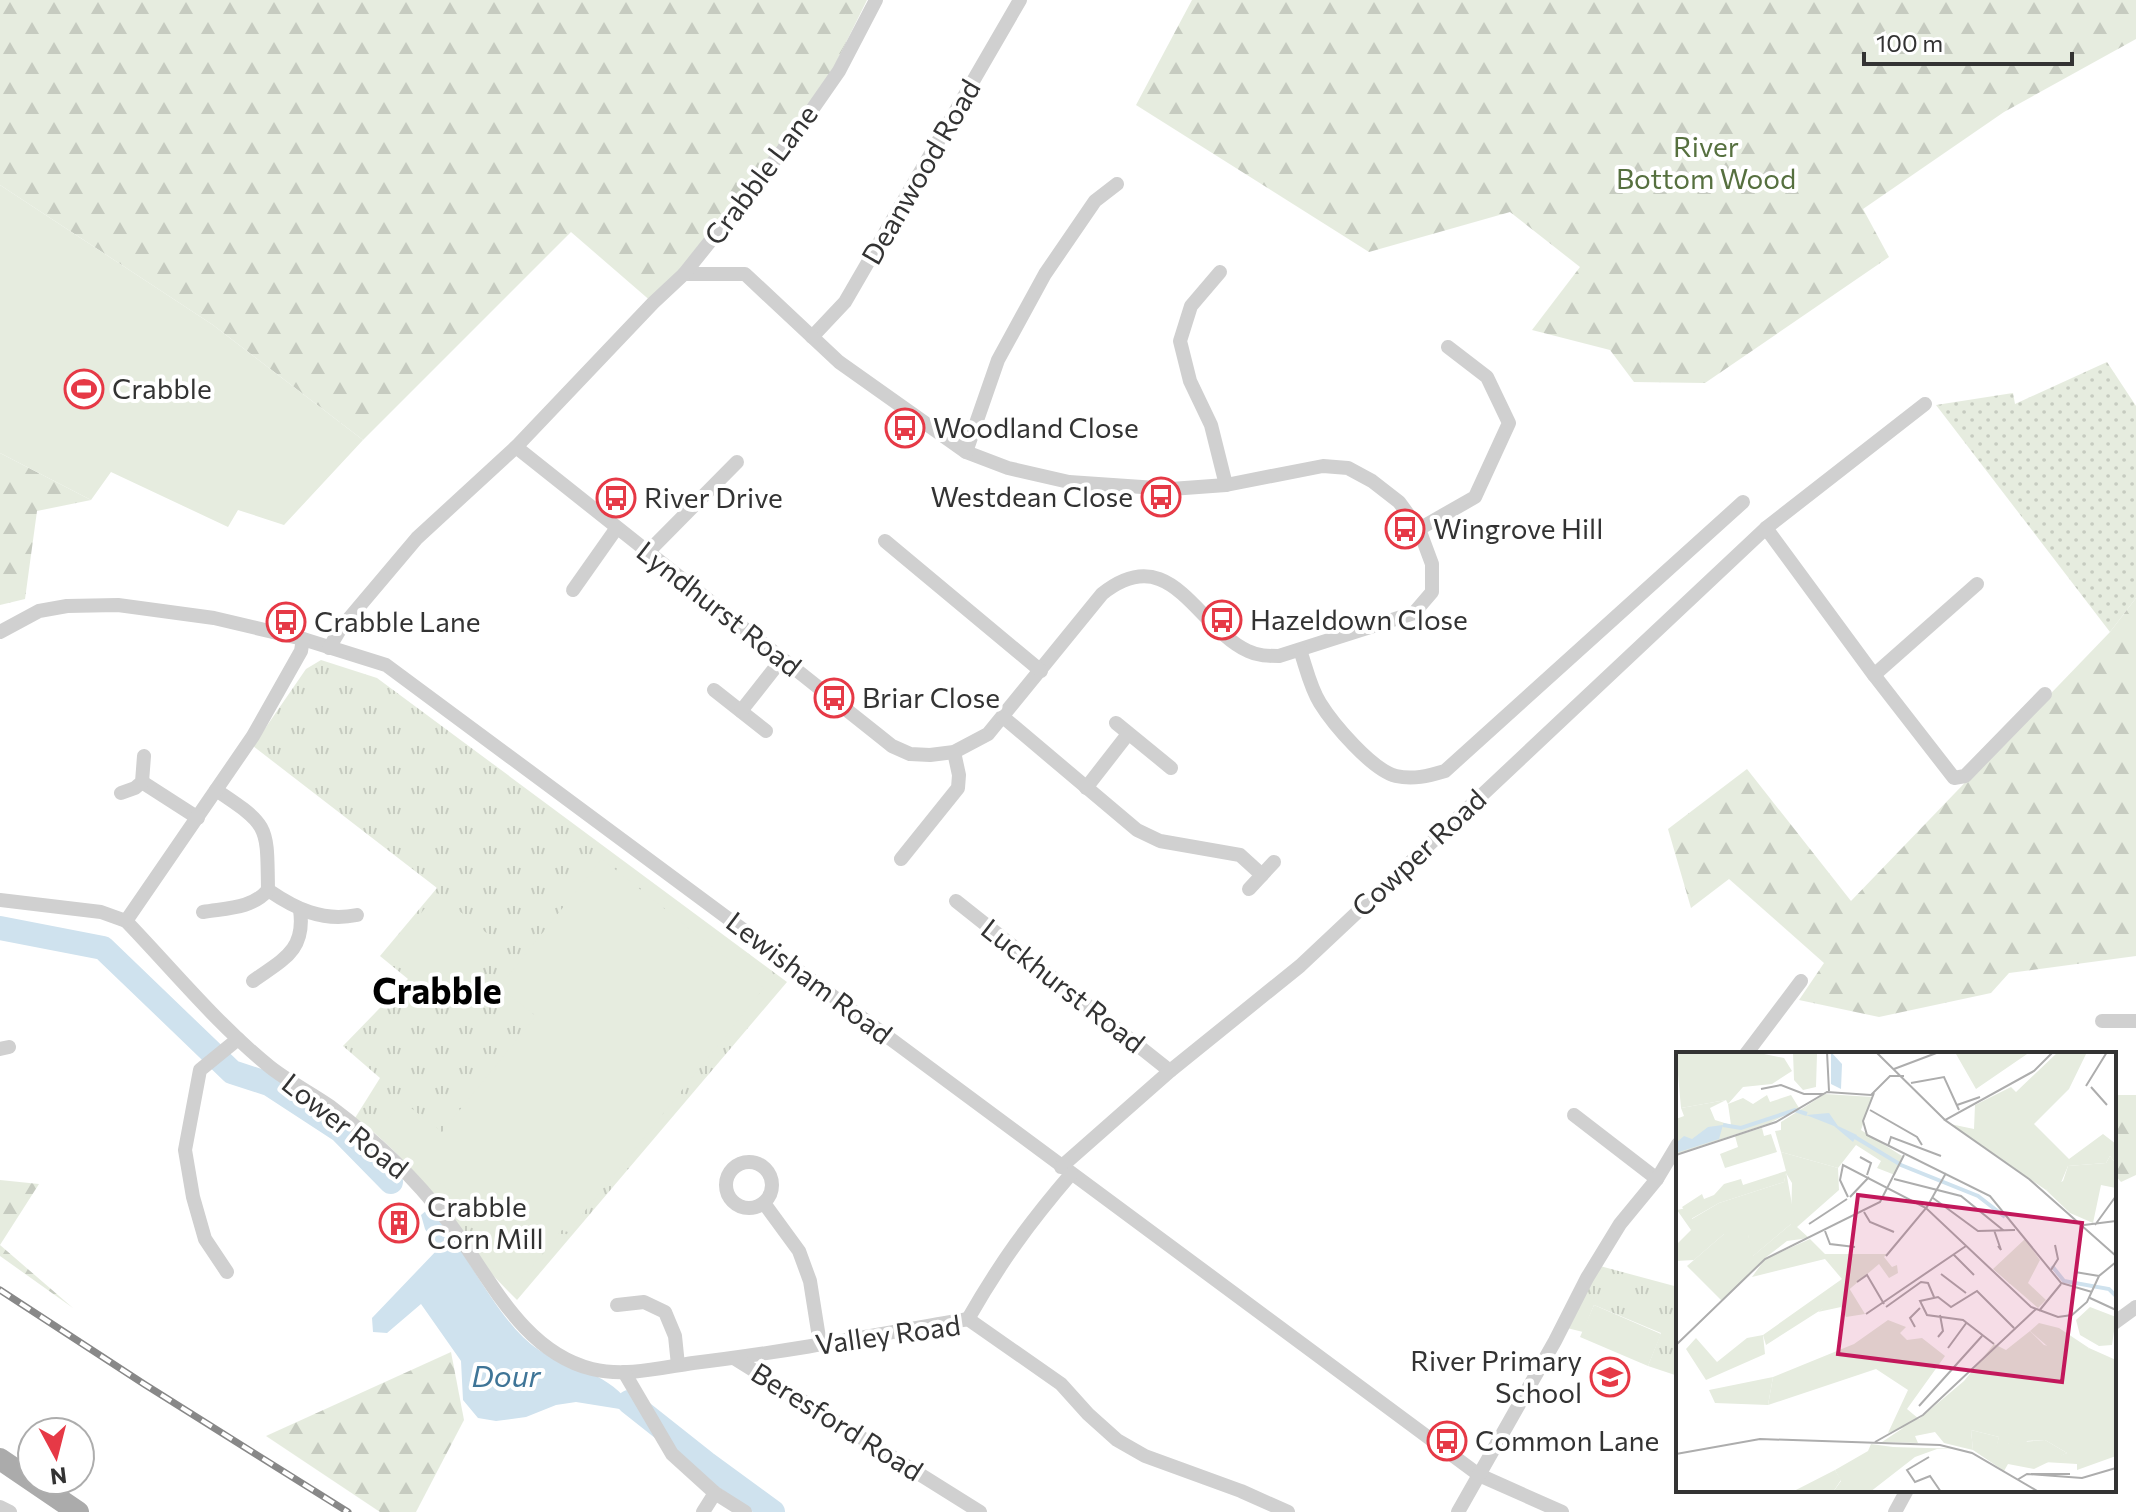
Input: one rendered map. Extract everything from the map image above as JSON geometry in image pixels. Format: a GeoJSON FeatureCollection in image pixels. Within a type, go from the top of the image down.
{"type":"FeatureCollection","features":[{"type":"Feature","properties":{"kind":"main road"},"geometry":{"type":"LineString","coordinates":[[0,1459],[78,1512]]}},
{"type":"Feature","properties":{"kind":"street","name":"Crabble Lane"},"geometry":{"type":"LineString","coordinates":[[329,648],[341,628],[417,538],[516,447],[684,274],[791,140],[839,71],[876,0]]}},
{"type":"Feature","properties":{"kind":"street","name":"Deanwood Road"},"geometry":{"type":"LineString","coordinates":[[812,337],[845,302],[1020,0]]}},
{"type":"Feature","properties":{"kind":"street"},"geometry":{"type":"LineString","coordinates":[[966,452],[998,360],[1045,274],[1095,201],[1117,184]]}},
{"type":"Feature","properties":{"kind":"street"},"geometry":{"type":"LineString","coordinates":[[1220,272],[1191,306],[1180,341],[1190,381],[1211,425],[1226,485]]}},
{"type":"Feature","properties":{"kind":"street"},"geometry":{"type":"LineString","coordinates":[[684,274],[745,274],[839,362],[966,452],[1008,468],[1069,482],[1171,489],[1226,485],[1323,466],[1348,468],[1372,481],[1399,502],[1419,529],[1475,497],[1509,423],[1487,377],[1448,347]]}},
{"type":"Feature","properties":{"kind":"street","name":"Cowper Road"},"geometry":{"type":"LineString","coordinates":[[968,1319],[1014,1243],[1066,1170],[1170,1071],[1300,966],[1766,528],[1925,404]]}},
{"type":"Feature","properties":{"kind":"street","name":"Lyndhurst Road"},"geometry":{"type":"LineString","coordinates":[[516,447],[892,746],[910,754],[954,752],[988,734],[1102,594],[1131,577],[1147,576],[1175,586],[1238,645],[1262,656],[1279,656],[1414,613],[1432,592],[1432,564],[1419,529]]}},
{"type":"Feature","properties":{"kind":"street"},"geometry":{"type":"LineString","coordinates":[[647,553],[737,462]]}},
{"type":"Feature","properties":{"kind":"street"},"geometry":{"type":"LineString","coordinates":[[1300,650],[1319,703],[1378,767],[1393,776],[1418,779],[1445,771],[1743,502]]}},
{"type":"Feature","properties":{"kind":"street"},"geometry":{"type":"LineString","coordinates":[[1766,528],[1950,775],[1965,776],[2045,694]]}},
{"type":"Feature","properties":{"kind":"street"},"geometry":{"type":"LineString","coordinates":[[573,590],[616,529]]}},
{"type":"Feature","properties":{"kind":"street"},"geometry":{"type":"LineString","coordinates":[[885,541],[1041,671]]}},
{"type":"Feature","properties":{"kind":"street"},"geometry":{"type":"LineString","coordinates":[[1874,675],[1977,584]]}},
{"type":"Feature","properties":{"kind":"street","name":"Lewisham Road"},"geometry":{"type":"LineString","coordinates":[[0,632],[39,611],[67,606],[118,605],[214,618],[303,639],[386,665],[1479,1475],[1562,1512]]}},
{"type":"Feature","properties":{"kind":"street"},"geometry":{"type":"LineString","coordinates":[[0,900],[101,912],[126,921],[253,736],[301,651],[303,639]]}},
{"type":"Feature","properties":{"kind":"street"},"geometry":{"type":"LineString","coordinates":[[741,711],[782,659]]}},
{"type":"Feature","properties":{"kind":"street"},"geometry":{"type":"LineString","coordinates":[[714,690],[766,731]]}},
{"type":"Feature","properties":{"kind":"street"},"geometry":{"type":"LineString","coordinates":[[1003,717],[1137,830],[1160,841],[1240,855],[1262,875]]}},
{"type":"Feature","properties":{"kind":"street"},"geometry":{"type":"LineString","coordinates":[[1116,723],[1171,768]]}},
{"type":"Feature","properties":{"kind":"street"},"geometry":{"type":"LineString","coordinates":[[1086,788],[1128,734]]}},
{"type":"Feature","properties":{"kind":"street"},"geometry":{"type":"LineString","coordinates":[[901,859],[958,788],[959,775],[954,752]]}},
{"type":"Feature","properties":{"kind":"street"},"geometry":{"type":"LineString","coordinates":[[121,793],[142,782],[144,756]]}},
{"type":"Feature","properties":{"kind":"street"},"geometry":{"type":"LineString","coordinates":[[142,782],[198,818]]}},
{"type":"Feature","properties":{"kind":"street"},"geometry":{"type":"LineString","coordinates":[[203,912],[234,908],[260,899],[268,890],[264,829],[253,815],[216,790]]}},
{"type":"Feature","properties":{"kind":"street"},"geometry":{"type":"LineString","coordinates":[[1249,889],[1274,862]]}},
{"type":"Feature","properties":{"kind":"street"},"geometry":{"type":"LineString","coordinates":[[268,890],[300,910],[326,916],[357,915]]}},
{"type":"Feature","properties":{"kind":"street","name":"Luckhurst Road"},"geometry":{"type":"LineString","coordinates":[[956,901],[1170,1071]]}},
{"type":"Feature","properties":{"kind":"street"},"geometry":{"type":"LineString","coordinates":[[253,981],[294,949],[301,937],[300,910]]}},
{"type":"Feature","properties":{"kind":"street","name":"Lower Road"},"geometry":{"type":"LineString","coordinates":[[126,921],[238,1039],[272,1069],[330,1107],[391,1156],[448,1221],[486,1277],[539,1341],[587,1368],[624,1372]]}},
{"type":"Feature","properties":{"kind":"street"},"geometry":{"type":"LineString","coordinates":[[1748,1052],[1801,981]]}},
{"type":"Feature","properties":{"kind":"street"},"geometry":{"type":"LineString","coordinates":[[2102,1021],[2119,1027],[2136,1021]]}},
{"type":"Feature","properties":{"kind":"street"},"geometry":{"type":"LineString","coordinates":[[227,1272],[205,1239],[193,1197],[185,1150],[200,1070],[238,1039]]}},
{"type":"Feature","properties":{"kind":"street"},"geometry":{"type":"LineString","coordinates":[[1574,1115],[1657,1179]]}},
{"type":"Feature","properties":{"kind":"street"},"geometry":{"type":"LineString","coordinates":[[1458,1512],[1587,1278],[1620,1224],[1657,1179],[1676,1147]]}},
{"type":"Feature","properties":{"kind":"street"},"geometry":{"type":"LineString","coordinates":[[764,1203],[799,1251],[810,1281],[820,1344]]}},
{"type":"Feature","properties":{"kind":"street"},"geometry":{"type":"LineString","coordinates":[[617,1305],[644,1302],[665,1312],[675,1336],[678,1365]]}},
{"type":"Feature","properties":{"kind":"street"},"geometry":{"type":"LineString","coordinates":[[2116,1322],[2136,1307]]}},
{"type":"Feature","properties":{"kind":"street","name":"Valley Road"},"geometry":{"type":"LineString","coordinates":[[624,1372],[734,1358],[968,1319],[1061,1384],[1117,1440],[1145,1456],[1241,1491],[1288,1512]]}},
{"type":"Feature","properties":{"kind":"street","name":"Beresford Road"},"geometry":{"type":"LineString","coordinates":[[734,1358],[980,1512]]}},
{"type":"Feature","properties":{"kind":"street"},"geometry":{"type":"LineString","coordinates":[[624,1372],[672,1454],[715,1493],[745,1512]]}},
{"type":"Feature","properties":{"kind":"street"},"geometry":{"type":"LineString","coordinates":[[1895,1512],[1906,1492]]}},
{"type":"Feature","properties":{"kind":"street"},"geometry":{"type":"LineString","coordinates":[[703,1512],[715,1493]]}},
{"type":"Feature","properties":{"kind":"street"},"geometry":{"type":"LineString","coordinates":[[0,1507],[10,1512]]}},
{"type":"Feature","properties":{"kind":"green space"},"geometry":{"type":"Polygon","coordinates":[[[0,0],[867,0],[827,81],[684,274],[653,303],[571,232],[363,440],[213,325],[0,185],[0,0]]]}},
{"type":"Feature","properties":{"kind":"green space","name":"River Bottom Wood"},"geometry":{"type":"Polygon","coordinates":[[[1192,0],[2136,0],[2136,39],[2004,112],[1863,209],[1889,257],[1705,383],[1634,382],[1610,350],[1532,330],[1580,267],[1510,212],[1369,252],[1136,105],[1192,0]]]}},
{"type":"Feature","properties":{"kind":"green space"},"geometry":{"type":"Polygon","coordinates":[[[0,185],[213,325],[363,440],[284,525],[238,510],[228,527],[111,472],[91,500],[0,453],[0,185]]]}},
{"type":"Feature","properties":{"kind":"green space"},"geometry":{"type":"Polygon","coordinates":[[[2107,362],[2136,406],[2136,598],[2110,632],[1936,405],[2013,393],[2015,404],[2107,362]]]}},
{"type":"Feature","properties":{"kind":"green space"},"geometry":{"type":"Polygon","coordinates":[[[0,453],[91,500],[37,511],[25,599],[0,605],[0,453]]]}},
{"type":"Feature","properties":{"kind":"green space"},"geometry":{"type":"Polygon","coordinates":[[[2136,598],[2136,956],[2009,973],[1991,993],[1879,1017],[1799,1000],[1824,963],[1729,879],[1691,908],[1668,829],[1747,769],[1851,901],[2110,632],[2136,598]]]}},
{"type":"Feature","properties":{"kind":"green space"},"geometry":{"type":"Polygon","coordinates":[[[321,660],[377,678],[787,982],[517,1300],[483,1264],[408,1165],[355,1118],[380,1078],[343,1046],[408,979],[380,956],[437,888],[253,746],[306,669],[321,660]]]}},
{"type":"Feature","properties":{"kind":"green space"},"geometry":{"type":"Polygon","coordinates":[[[602,859],[764,988],[568,1232],[562,1230],[516,1286],[469,1249],[490,1222],[377,1133],[402,1101],[442,1132],[536,1016],[499,987],[602,859]]]}},
{"type":"Feature","properties":{"kind":"green space"},"geometry":{"type":"Polygon","coordinates":[[[437,893],[499,943],[449,1004],[388,955],[437,893]]]}},
{"type":"Feature","properties":{"kind":"green space"},"geometry":{"type":"Polygon","coordinates":[[[2116,1095],[2136,1095],[2136,1175],[2121,1182],[2116,1176],[2116,1095]]]}},
{"type":"Feature","properties":{"kind":"green space"},"geometry":{"type":"Polygon","coordinates":[[[0,1180],[39,1184],[0,1245],[0,1180]]]}},
{"type":"Feature","properties":{"kind":"green space"},"geometry":{"type":"Polygon","coordinates":[[[0,1245],[73,1308],[0,1256],[0,1245]]]}},
{"type":"Feature","properties":{"kind":"green space"},"geometry":{"type":"Polygon","coordinates":[[[1600,1266],[1676,1286],[1676,1375],[1648,1366],[1661,1333],[1594,1305],[1583,1332],[1567,1328],[1600,1266]]]}},
{"type":"Feature","properties":{"kind":"green space"},"geometry":{"type":"Polygon","coordinates":[[[1594,1305],[1661,1334],[1648,1366],[1580,1337],[1594,1305]]]}},
{"type":"Feature","properties":{"kind":"green space"},"geometry":{"type":"Polygon","coordinates":[[[451,1352],[464,1420],[416,1512],[380,1512],[266,1436],[451,1352]]]}},
{"type":"Feature","properties":{"kind":"water","name":"Dour"},"geometry":{"type":"Polygon","coordinates":[[[428,1209],[443,1221],[486,1290],[525,1339],[551,1357],[608,1383],[629,1402],[626,1410],[576,1402],[556,1405],[526,1417],[496,1421],[478,1418],[463,1400],[461,1361],[421,1304],[387,1333],[373,1332],[372,1318],[438,1249],[425,1229],[421,1215],[428,1209]]]}},
{"type":"Feature","properties":{"kind":"waterway","name":"Dour"},"geometry":{"type":"LineString","coordinates":[[0,928],[103,948],[232,1072],[269,1084],[341,1131],[391,1182]]}},
{"type":"Feature","properties":{"kind":"waterway","name":"Dour"},"geometry":{"type":"LineString","coordinates":[[629,1402],[773,1512]]}},
{"type":"Feature","properties":{"kind":"railway"},"geometry":{"type":"LineString","coordinates":[[0,1290],[348,1512]]}},
{"type":"Feature","properties":{"kind":"place","name":"Crabble"},"geometry":{"type":"Point","coordinates":[84,389]}},
{"type":"Feature","properties":{"kind":"place","name":"Woodland Close"},"geometry":{"type":"Point","coordinates":[905,428]}},
{"type":"Feature","properties":{"kind":"place","name":"Westdean Close"},"geometry":{"type":"Point","coordinates":[1161,497]}},
{"type":"Feature","properties":{"kind":"place","name":"River Drive"},"geometry":{"type":"Point","coordinates":[616,498]}},
{"type":"Feature","properties":{"kind":"place","name":"Wingrove Hill"},"geometry":{"type":"Point","coordinates":[1405,529]}},
{"type":"Feature","properties":{"kind":"place","name":"Hazeldown Close"},"geometry":{"type":"Point","coordinates":[1222,620]}},
{"type":"Feature","properties":{"kind":"place","name":"Crabble Lane"},"geometry":{"type":"Point","coordinates":[286,622]}},
{"type":"Feature","properties":{"kind":"place","name":"Briar Close"},"geometry":{"type":"Point","coordinates":[834,698]}},
{"type":"Feature","properties":{"kind":"place","name":"Crabble Corn Mill"},"geometry":{"type":"Point","coordinates":[399,1223]}},
{"type":"Feature","properties":{"kind":"place","name":"River Primary School"},"geometry":{"type":"Point","coordinates":[1610,1377]}},
{"type":"Feature","properties":{"kind":"place","name":"Common Lane"},"geometry":{"type":"Point","coordinates":[1447,1441]}},
{"type":"Feature","properties":{"kind":"district","name":"Crabble"},"geometry":{"type":"Point","coordinates":[437,991]}}]}
